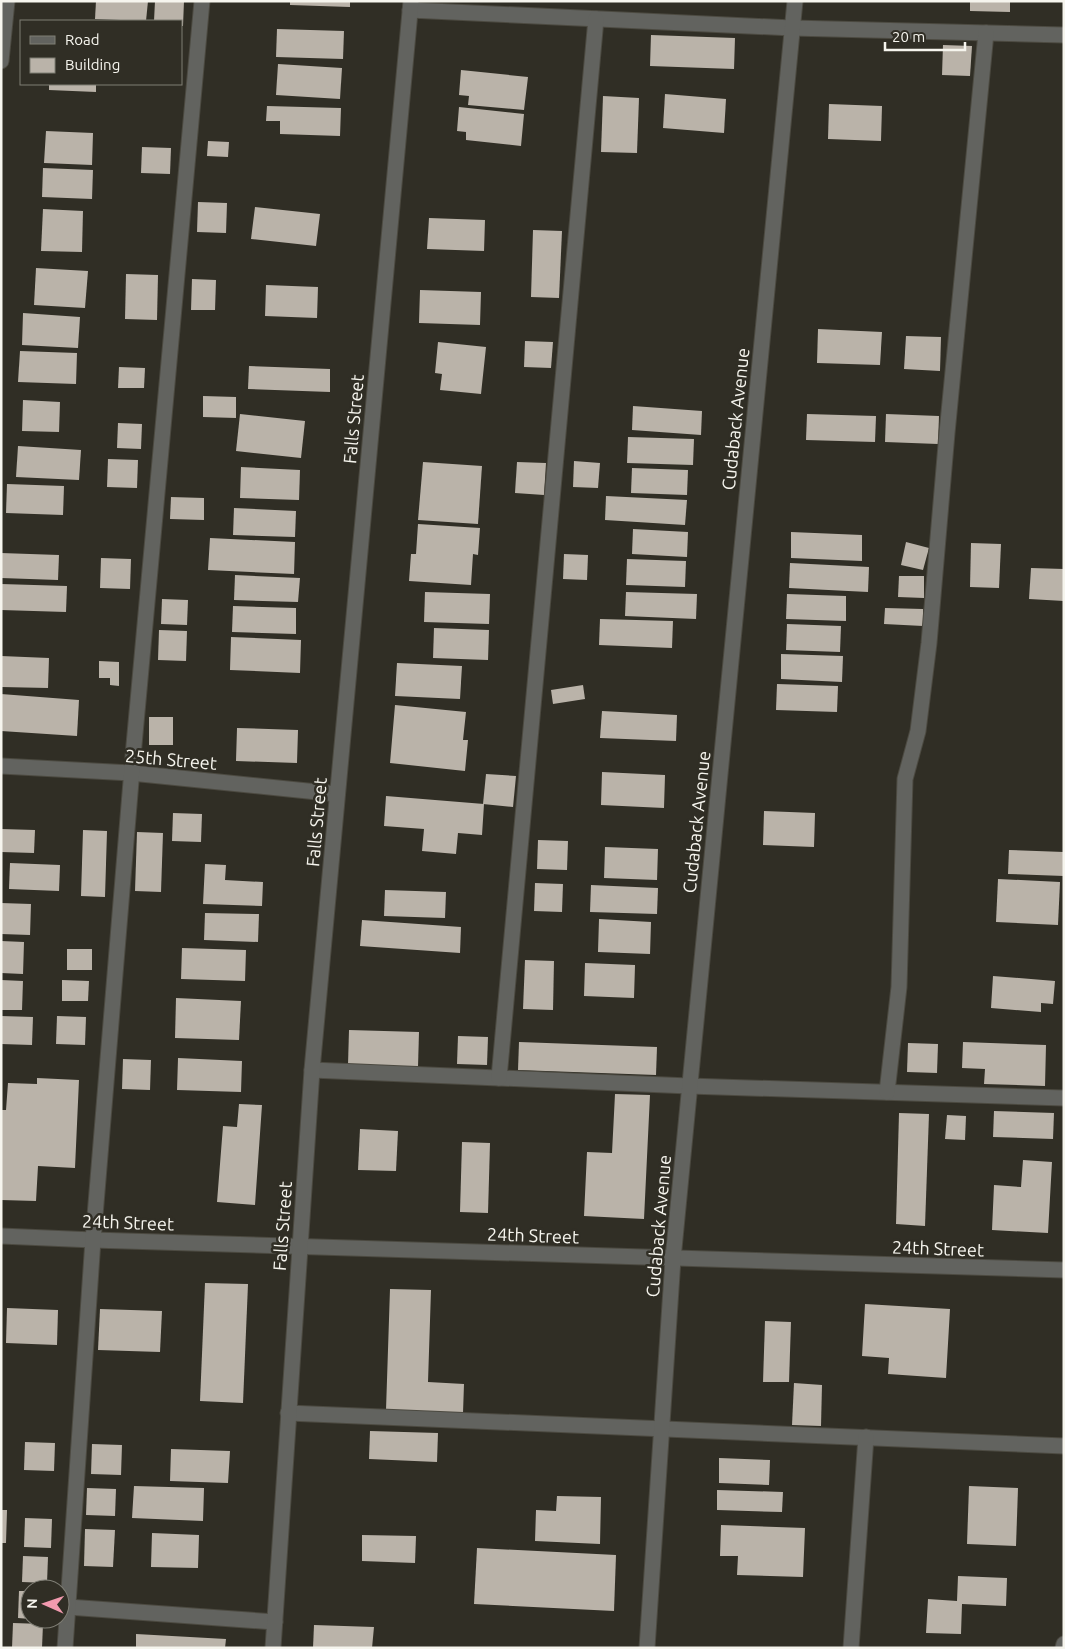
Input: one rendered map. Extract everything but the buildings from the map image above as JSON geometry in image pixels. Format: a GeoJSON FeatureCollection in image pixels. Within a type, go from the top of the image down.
{"type":"FeatureCollection","features":[{"type":"Feature","properties":{"kind":"street"},"geometry":{"type":"LineString","coordinates":[[1,61],[7,1]]}},
{"type":"Feature","properties":{"kind":"street"},"geometry":{"type":"LineString","coordinates":[[70,1579],[93,1240],[131,773],[202,1]]}},
{"type":"Feature","properties":{"kind":"street","name":"Cudaback Avenue"},"geometry":{"type":"LineString","coordinates":[[647,1648],[673,1259],[795,1]]}},
{"type":"Feature","properties":{"kind":"street"},"geometry":{"type":"LineString","coordinates":[[411,6],[596,19],[792,28],[1064,35]]}},
{"type":"Feature","properties":{"kind":"street","name":"Falls Street"},"geometry":{"type":"LineString","coordinates":[[273,1648],[312,1070],[411,6]]}},
{"type":"Feature","properties":{"kind":"street"},"geometry":{"type":"LineString","coordinates":[[500,1078],[596,19]]}},
{"type":"Feature","properties":{"kind":"street"},"geometry":{"type":"LineString","coordinates":[[887,1092],[899,987],[905,780],[918,732],[929,643],[947,432],[986,33]]}},
{"type":"Feature","properties":{"kind":"street","name":"25th Street"},"geometry":{"type":"LineString","coordinates":[[1,766],[131,773],[337,794]]}},
{"type":"Feature","properties":{"kind":"street"},"geometry":{"type":"LineString","coordinates":[[312,1070],[689,1086],[1064,1098]]}},
{"type":"Feature","properties":{"kind":"street","name":"24th Street"},"geometry":{"type":"LineString","coordinates":[[1,1236],[673,1259],[1064,1270]]}},
{"type":"Feature","properties":{"kind":"street"},"geometry":{"type":"LineString","coordinates":[[288,1413],[1064,1446]]}},
{"type":"Feature","properties":{"kind":"street"},"geometry":{"type":"LineString","coordinates":[[851,1648],[866,1437]]}},
{"type":"Feature","properties":{"kind":"street"},"geometry":{"type":"LineString","coordinates":[[70,1607],[275,1622]]}},
{"type":"Feature","properties":{"kind":"street"},"geometry":{"type":"LineString","coordinates":[[65,1648],[66,1629]]}}]}
